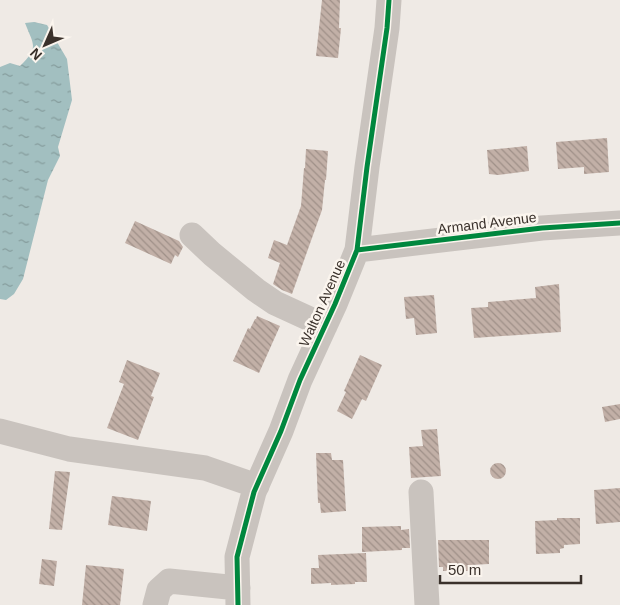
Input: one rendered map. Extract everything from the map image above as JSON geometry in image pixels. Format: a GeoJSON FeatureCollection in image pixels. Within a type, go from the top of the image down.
{"type":"FeatureCollection","features":[{"type":"Feature","properties":{"kind":"street","name":"Walton Avenue"},"geometry":{"type":"LineString","coordinates":[[238,596],[237,557],[254,492],[281,431],[300,380],[357,250],[387,28],[389,0]]}},
{"type":"Feature","properties":{"kind":"street","name":"Armand Avenue"},"geometry":{"type":"LineString","coordinates":[[357,250],[542,228],[620,224]]}},
{"type":"Feature","properties":{"kind":"street"},"geometry":{"type":"LineString","coordinates":[[192,235],[212,254],[275,303],[325,326]]}},
{"type":"Feature","properties":{"kind":"street"},"geometry":{"type":"LineString","coordinates":[[0,431],[69,450],[205,468],[257,486]]}},
{"type":"Feature","properties":{"kind":"street"},"geometry":{"type":"LineString","coordinates":[[421,492],[427,605]]}},
{"type":"Feature","properties":{"kind":"street"},"geometry":{"type":"LineString","coordinates":[[156,605],[158,590],[169,581],[238,596]]}},
{"type":"Feature","properties":{"kind":"water"},"geometry":{"type":"Polygon","coordinates":[[[34,22],[47,25],[67,59],[72,100],[58,147],[60,156],[48,180],[23,279],[14,294],[6,300],[0,299],[0,67],[10,63],[20,66],[30,54],[33,46],[25,23],[34,22]]]}},
{"type":"Feature","properties":{"kind":"building"},"geometry":{"type":"Polygon","coordinates":[[[322,0],[340,0],[339,28],[341,28],[338,58],[316,56],[322,0]]]}},
{"type":"Feature","properties":{"kind":"building"},"geometry":{"type":"Polygon","coordinates":[[[607,138],[609,172],[584,174],[584,167],[558,169],[556,142],[607,138]]]}},
{"type":"Feature","properties":{"kind":"building"},"geometry":{"type":"Polygon","coordinates":[[[527,146],[529,171],[498,175],[489,174],[487,150],[527,146]]]}},
{"type":"Feature","properties":{"kind":"building"},"geometry":{"type":"Polygon","coordinates":[[[306,149],[328,151],[326,180],[322,210],[292,294],[273,284],[280,263],[268,258],[274,240],[287,245],[301,206],[306,149]]]}},
{"type":"Feature","properties":{"kind":"building"},"geometry":{"type":"Polygon","coordinates":[[[135,221],[179,241],[183,247],[178,257],[175,255],[171,264],[125,243],[135,221]]]}},
{"type":"Feature","properties":{"kind":"building"},"geometry":{"type":"Polygon","coordinates":[[[559,284],[561,332],[474,338],[471,308],[488,307],[488,302],[536,298],[535,287],[559,284]]]}},
{"type":"Feature","properties":{"kind":"building"},"geometry":{"type":"Polygon","coordinates":[[[434,295],[437,333],[416,335],[414,318],[406,319],[404,297],[434,295]]]}},
{"type":"Feature","properties":{"kind":"building"},"geometry":{"type":"Polygon","coordinates":[[[257,316],[280,326],[259,373],[233,361],[248,328],[250,329],[257,316]]]}},
{"type":"Feature","properties":{"kind":"building"},"geometry":{"type":"Polygon","coordinates":[[[360,355],[382,365],[366,401],[362,399],[352,419],[337,411],[360,355]]]}},
{"type":"Feature","properties":{"kind":"building"},"geometry":{"type":"Polygon","coordinates":[[[127,360],[160,373],[151,396],[154,397],[138,440],[107,428],[124,384],[119,382],[127,360]]]}},
{"type":"Feature","properties":{"kind":"building"},"geometry":{"type":"Polygon","coordinates":[[[620,404],[620,419],[605,422],[602,407],[620,404]]]}},
{"type":"Feature","properties":{"kind":"building"},"geometry":{"type":"Polygon","coordinates":[[[437,429],[441,476],[411,478],[409,447],[423,446],[421,430],[437,429]]]}},
{"type":"Feature","properties":{"kind":"building"},"geometry":{"type":"Polygon","coordinates":[[[316,453],[331,453],[332,460],[343,460],[346,511],[321,513],[320,503],[318,503],[316,453]]]}},
{"type":"Feature","properties":{"kind":"building"},"geometry":{"type":"Polygon","coordinates":[[[495,463],[501,463],[506,468],[504,477],[495,479],[490,474],[490,468],[495,463]]]}},
{"type":"Feature","properties":{"kind":"building"},"geometry":{"type":"Polygon","coordinates":[[[55,471],[70,472],[62,530],[49,529],[55,471]]]}},
{"type":"Feature","properties":{"kind":"building"},"geometry":{"type":"Polygon","coordinates":[[[620,488],[620,522],[596,524],[594,490],[620,488]]]}},
{"type":"Feature","properties":{"kind":"building"},"geometry":{"type":"Polygon","coordinates":[[[112,496],[151,501],[147,531],[108,525],[112,496]]]}},
{"type":"Feature","properties":{"kind":"building"},"geometry":{"type":"Polygon","coordinates":[[[557,518],[580,518],[580,544],[564,545],[564,548],[560,549],[560,553],[536,554],[535,521],[557,520],[557,518]]]}},
{"type":"Feature","properties":{"kind":"building"},"geometry":{"type":"Polygon","coordinates":[[[401,526],[401,530],[409,529],[410,548],[362,552],[362,527],[401,526]]]}},
{"type":"Feature","properties":{"kind":"building"},"geometry":{"type":"Polygon","coordinates":[[[438,540],[489,540],[489,564],[470,565],[470,571],[443,571],[443,567],[439,567],[438,540]]]}},
{"type":"Feature","properties":{"kind":"building"},"geometry":{"type":"Polygon","coordinates":[[[366,553],[367,582],[331,585],[331,583],[311,584],[311,568],[319,568],[318,555],[366,553]]]}},
{"type":"Feature","properties":{"kind":"building"},"geometry":{"type":"Polygon","coordinates":[[[42,559],[57,561],[54,586],[39,584],[42,559]]]}},
{"type":"Feature","properties":{"kind":"building"},"geometry":{"type":"Polygon","coordinates":[[[86,565],[124,569],[120,605],[82,605],[86,565]]]}},
{"type":"Feature","properties":{"kind":"cycle path"},"geometry":{"type":"LineString","coordinates":[[238,605],[237,557],[254,492],[281,431],[300,380],[335,304],[357,250],[387,28],[389,0]]}},
{"type":"Feature","properties":{"kind":"cycle path"},"geometry":{"type":"LineString","coordinates":[[357,250],[542,228],[620,223]]}}]}
